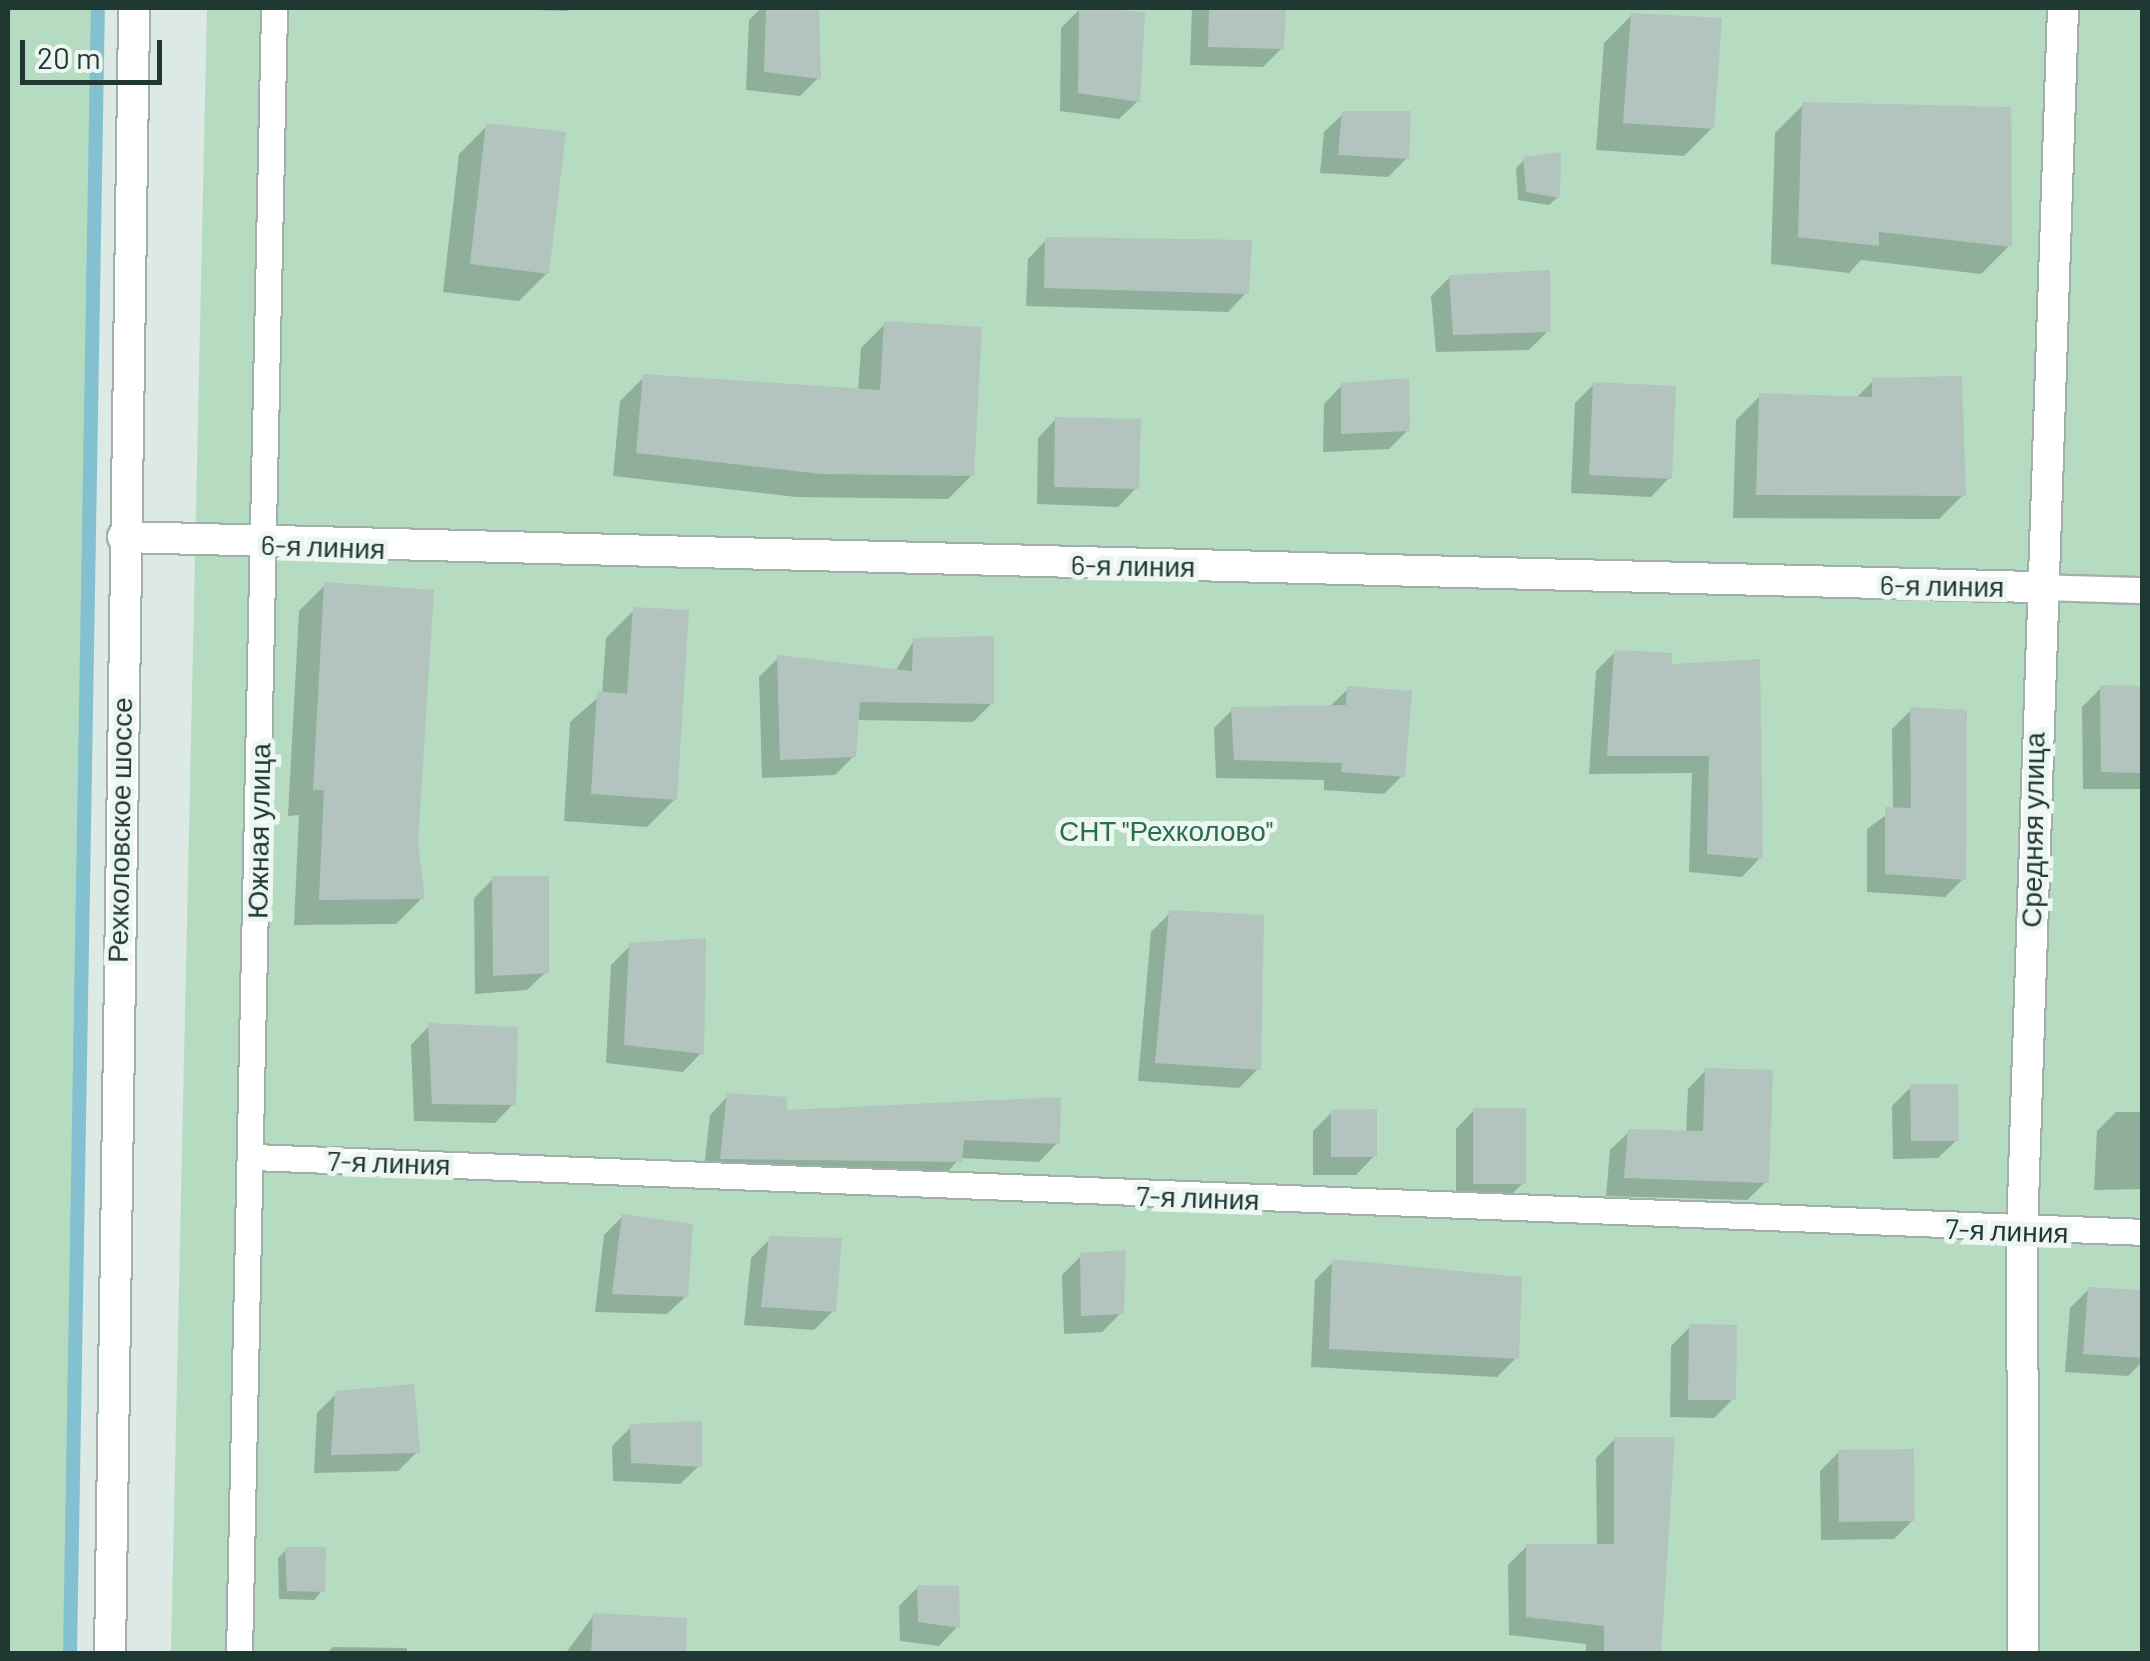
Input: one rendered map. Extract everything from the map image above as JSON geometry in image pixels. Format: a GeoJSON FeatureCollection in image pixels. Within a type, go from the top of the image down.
{"type":"FeatureCollection","features":[{"type":"Feature","properties":{"kind":"street","name":"Рехколовское шоссе"},"geometry":{"type":"LineString","coordinates":[[110,1654],[123,537],[134,8]]}},
{"type":"Feature","properties":{"kind":"street","name":"Средняя улица"},"geometry":{"type":"LineString","coordinates":[[2023,1654],[2022,1232],[2038,587],[2063,8]]}},
{"type":"Feature","properties":{"kind":"street","name":"6-я линия"},"geometry":{"type":"LineString","coordinates":[[123,537],[262,544],[2038,587]]}},
{"type":"Feature","properties":{"kind":"lane","name":"Южная улица"},"geometry":{"type":"LineString","coordinates":[[239,1654],[253,1157],[274,8]]}},
{"type":"Feature","properties":{"kind":"lane","name":"6-я линия"},"geometry":{"type":"LineString","coordinates":[[2038,587],[2142,590]]}},
{"type":"Feature","properties":{"kind":"lane","name":"7-я линия"},"geometry":{"type":"LineString","coordinates":[[253,1157],[2022,1232],[2142,1232]]}},
{"type":"Feature","properties":{"kind":"green space"},"geometry":{"type":"Polygon","coordinates":[[[8,8],[98,8],[70,1654],[8,1653],[8,8]]]}},
{"type":"Feature","properties":{"kind":"green space","name":"СНТ \"Рехколово\""},"geometry":{"type":"Polygon","coordinates":[[[207,8],[2142,8],[2142,1653],[171,1654],[207,8]]]}},
{"type":"Feature","properties":{"kind":"building"},"geometry":{"type":"Polygon","coordinates":[[[766,8],[819,8],[821,79],[764,72],[766,8]]]}},
{"type":"Feature","properties":{"kind":"building"},"geometry":{"type":"Polygon","coordinates":[[[1079,8],[1145,12],[1140,102],[1078,93],[1079,8]]]}},
{"type":"Feature","properties":{"kind":"building"},"geometry":{"type":"Polygon","coordinates":[[[1209,8],[1286,8],[1284,49],[1208,47],[1209,8]]]}},
{"type":"Feature","properties":{"kind":"building"},"geometry":{"type":"Polygon","coordinates":[[[1631,13],[1722,18],[1714,129],[1623,123],[1631,13]]]}},
{"type":"Feature","properties":{"kind":"building"},"geometry":{"type":"Polygon","coordinates":[[[1802,102],[2011,107],[2012,247],[1879,232],[1879,246],[1798,237],[1802,102]]]}},
{"type":"Feature","properties":{"kind":"building"},"geometry":{"type":"Polygon","coordinates":[[[1342,111],[1411,111],[1409,159],[1338,155],[1342,111]]]}},
{"type":"Feature","properties":{"kind":"building"},"geometry":{"type":"Polygon","coordinates":[[[486,123],[566,132],[549,274],[470,264],[486,123]]]}},
{"type":"Feature","properties":{"kind":"building"},"geometry":{"type":"Polygon","coordinates":[[[1561,152],[1560,198],[1526,192],[1523,157],[1561,152]]]}},
{"type":"Feature","properties":{"kind":"building"},"geometry":{"type":"Polygon","coordinates":[[[1045,237],[1252,240],[1249,294],[1044,288],[1045,237]]]}},
{"type":"Feature","properties":{"kind":"building"},"geometry":{"type":"Polygon","coordinates":[[[1550,270],[1551,332],[1453,335],[1449,275],[1550,270]]]}},
{"type":"Feature","properties":{"kind":"building"},"geometry":{"type":"Polygon","coordinates":[[[884,321],[982,327],[974,476],[821,474],[636,453],[643,374],[880,390],[884,321]]]}},
{"type":"Feature","properties":{"kind":"building"},"geometry":{"type":"Polygon","coordinates":[[[1962,376],[1966,496],[1756,495],[1759,393],[1872,397],[1872,378],[1962,376]]]}},
{"type":"Feature","properties":{"kind":"building"},"geometry":{"type":"Polygon","coordinates":[[[1409,378],[1410,431],[1341,434],[1341,383],[1409,378]]]}},
{"type":"Feature","properties":{"kind":"building"},"geometry":{"type":"Polygon","coordinates":[[[1593,382],[1676,386],[1672,479],[1589,475],[1593,382]]]}},
{"type":"Feature","properties":{"kind":"building"},"geometry":{"type":"Polygon","coordinates":[[[1055,417],[1141,419],[1139,489],[1054,487],[1055,417]]]}},
{"type":"Feature","properties":{"kind":"building"},"geometry":{"type":"Polygon","coordinates":[[[324,582],[434,590],[418,843],[425,899],[319,900],[324,790],[313,790],[324,582]]]}},
{"type":"Feature","properties":{"kind":"building"},"geometry":{"type":"Polygon","coordinates":[[[633,607],[689,610],[677,800],[591,794],[597,691],[627,694],[633,607]]]}},
{"type":"Feature","properties":{"kind":"building"},"geometry":{"type":"Polygon","coordinates":[[[994,636],[994,704],[860,702],[856,757],[780,760],[777,655],[912,671],[913,638],[994,636]]]}},
{"type":"Feature","properties":{"kind":"building"},"geometry":{"type":"Polygon","coordinates":[[[1614,650],[1672,653],[1672,664],[1760,659],[1763,859],[1707,854],[1709,756],[1607,756],[1614,650]]]}},
{"type":"Feature","properties":{"kind":"building"},"geometry":{"type":"Polygon","coordinates":[[[2100,685],[2142,686],[2142,773],[2101,772],[2100,685]]]}},
{"type":"Feature","properties":{"kind":"building"},"geometry":{"type":"Polygon","coordinates":[[[1347,686],[1412,691],[1405,777],[1341,772],[1342,763],[1234,760],[1231,707],[1346,705],[1347,686]]]}},
{"type":"Feature","properties":{"kind":"building"},"geometry":{"type":"Polygon","coordinates":[[[1910,707],[1967,710],[1966,880],[1885,874],[1885,807],[1911,808],[1910,707]]]}},
{"type":"Feature","properties":{"kind":"building"},"geometry":{"type":"Polygon","coordinates":[[[492,876],[549,876],[549,973],[493,976],[492,876]]]}},
{"type":"Feature","properties":{"kind":"building"},"geometry":{"type":"Polygon","coordinates":[[[1169,910],[1264,915],[1261,1070],[1155,1063],[1169,910]]]}},
{"type":"Feature","properties":{"kind":"building"},"geometry":{"type":"Polygon","coordinates":[[[706,938],[704,1054],[624,1045],[629,943],[706,938]]]}},
{"type":"Feature","properties":{"kind":"building"},"geometry":{"type":"Polygon","coordinates":[[[428,1023],[518,1027],[516,1105],[432,1104],[428,1023]]]}},
{"type":"Feature","properties":{"kind":"building"},"geometry":{"type":"Polygon","coordinates":[[[1705,1068],[1773,1070],[1769,1183],[1624,1178],[1628,1129],[1703,1131],[1705,1068]]]}},
{"type":"Feature","properties":{"kind":"building"},"geometry":{"type":"Polygon","coordinates":[[[1910,1084],[1958,1084],[1959,1141],[1911,1141],[1910,1084]]]}},
{"type":"Feature","properties":{"kind":"building"},"geometry":{"type":"Polygon","coordinates":[[[727,1093],[787,1097],[787,1110],[1061,1097],[1060,1144],[964,1140],[962,1162],[720,1159],[727,1093]]]}},
{"type":"Feature","properties":{"kind":"building"},"geometry":{"type":"Polygon","coordinates":[[[1473,1108],[1526,1108],[1526,1184],[1473,1184],[1473,1108]]]}},
{"type":"Feature","properties":{"kind":"building"},"geometry":{"type":"Polygon","coordinates":[[[1377,1109],[1377,1157],[1331,1157],[1331,1110],[1377,1109]]]}},
{"type":"Feature","properties":{"kind":"building"},"geometry":{"type":"Polygon","coordinates":[[[622,1214],[693,1224],[688,1297],[612,1294],[622,1214]]]}},
{"type":"Feature","properties":{"kind":"building"},"geometry":{"type":"Polygon","coordinates":[[[769,1236],[842,1238],[836,1312],[761,1307],[769,1236]]]}},
{"type":"Feature","properties":{"kind":"building"},"geometry":{"type":"Polygon","coordinates":[[[1126,1250],[1124,1314],[1081,1316],[1080,1253],[1126,1250]]]}},
{"type":"Feature","properties":{"kind":"building"},"geometry":{"type":"Polygon","coordinates":[[[1332,1259],[1522,1277],[1519,1359],[1329,1349],[1332,1259]]]}},
{"type":"Feature","properties":{"kind":"building"},"geometry":{"type":"Polygon","coordinates":[[[2088,1287],[2142,1290],[2142,1358],[2083,1354],[2088,1287]]]}},
{"type":"Feature","properties":{"kind":"building"},"geometry":{"type":"Polygon","coordinates":[[[1689,1324],[1737,1325],[1736,1400],[1688,1400],[1689,1324]]]}},
{"type":"Feature","properties":{"kind":"building"},"geometry":{"type":"Polygon","coordinates":[[[414,1384],[420,1453],[331,1455],[335,1391],[414,1384]]]}},
{"type":"Feature","properties":{"kind":"building"},"geometry":{"type":"Polygon","coordinates":[[[702,1421],[702,1467],[631,1463],[630,1424],[702,1421]]]}},
{"type":"Feature","properties":{"kind":"building"},"geometry":{"type":"Polygon","coordinates":[[[1614,1437],[1675,1437],[1661,1654],[1604,1654],[1604,1626],[1526,1617],[1526,1544],[1614,1544],[1614,1437]]]}},
{"type":"Feature","properties":{"kind":"building"},"geometry":{"type":"Polygon","coordinates":[[[1914,1449],[1915,1521],[1839,1522],[1838,1450],[1914,1449]]]}},
{"type":"Feature","properties":{"kind":"building"},"geometry":{"type":"Polygon","coordinates":[[[285,1547],[326,1547],[325,1592],[287,1591],[285,1547]]]}},
{"type":"Feature","properties":{"kind":"building"},"geometry":{"type":"Polygon","coordinates":[[[917,1585],[959,1586],[960,1628],[918,1622],[917,1585]]]}},
{"type":"Feature","properties":{"kind":"building"},"geometry":{"type":"Polygon","coordinates":[[[593,1613],[687,1618],[686,1654],[591,1654],[593,1613]]]}},
{"type":"Feature","properties":{"kind":"waterway"},"geometry":{"type":"LineString","coordinates":[[70,1654],[98,8]]}}]}
